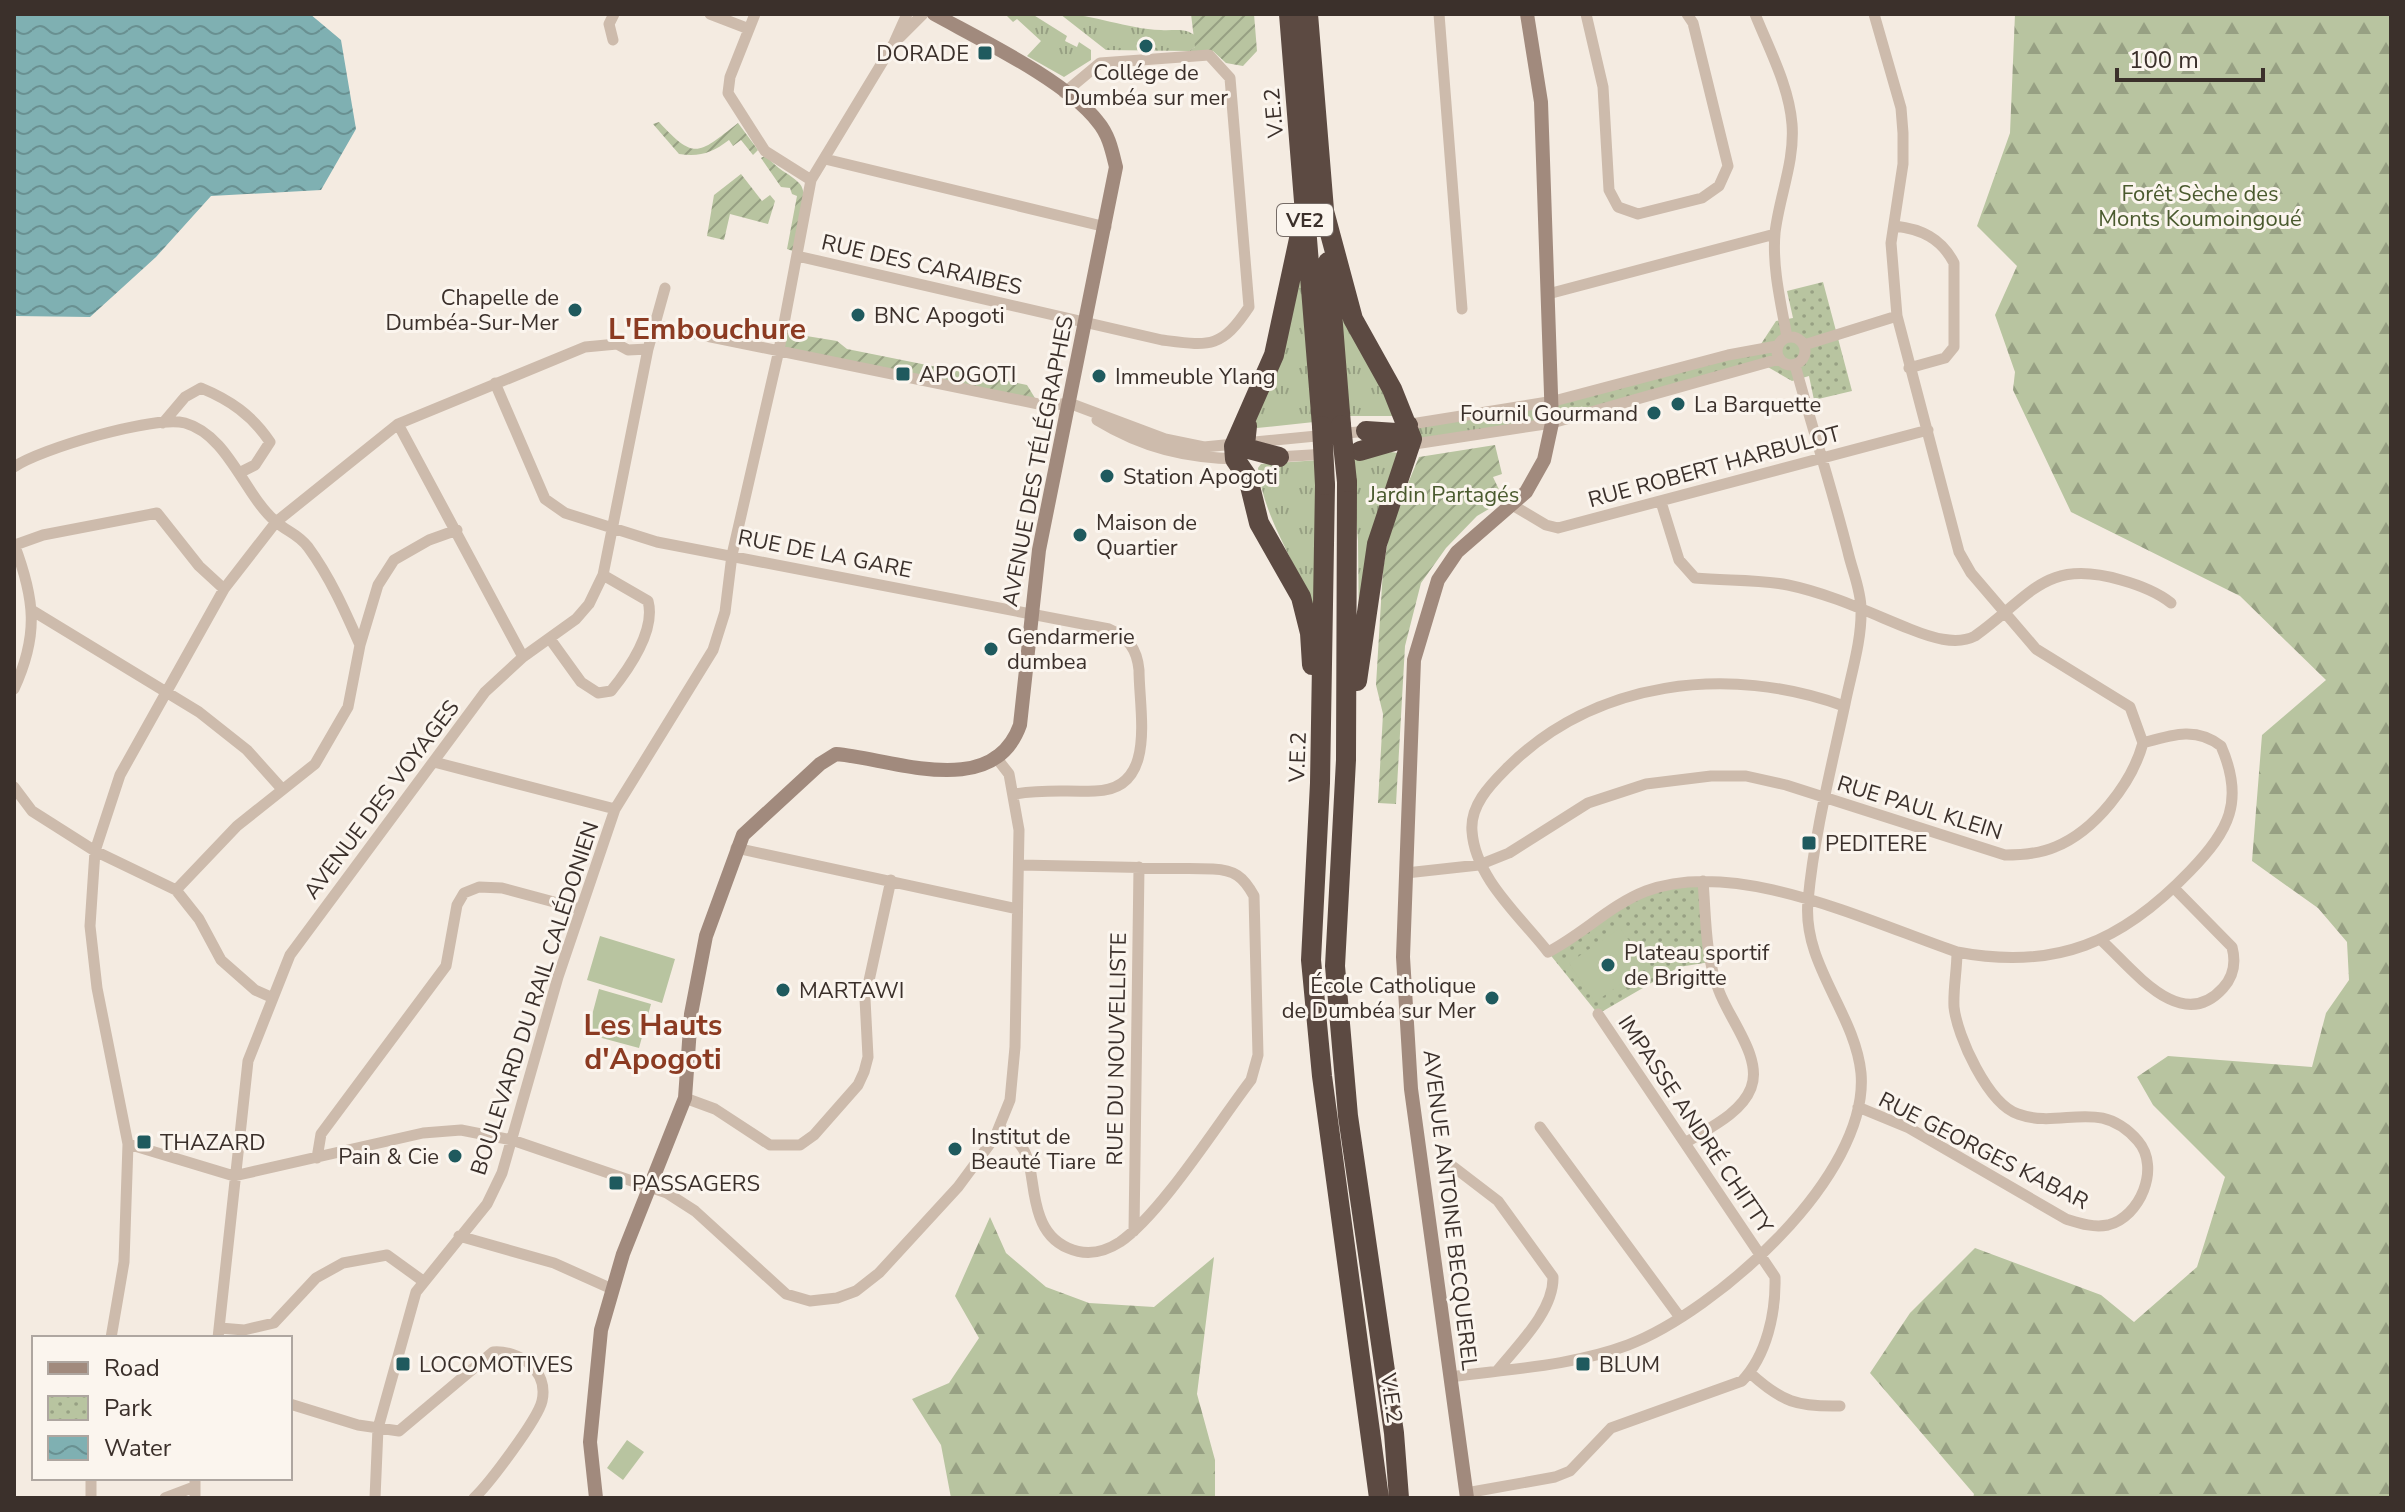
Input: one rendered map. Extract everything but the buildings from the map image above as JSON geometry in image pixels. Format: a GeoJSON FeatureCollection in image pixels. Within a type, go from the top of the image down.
{"type":"FeatureCollection","features":[{"type":"Feature","properties":{"kind":"highway","name":"V.E.2"},"geometry":{"type":"LineString","coordinates":[[1289,14],[1314,211],[1332,426],[1347,482],[1346,760],[1335,966],[1348,1116],[1394,1433],[1399,1498]]}},
{"type":"Feature","properties":{"kind":"highway","name":"V.E.2"},"geometry":{"type":"LineString","coordinates":[[1308,14],[1314,211]]}},
{"type":"Feature","properties":{"kind":"highway"},"geometry":{"type":"LineString","coordinates":[[1314,211],[1274,355],[1248,418],[1243,452],[1259,523],[1301,597],[1310,633],[1320,783]]}},
{"type":"Feature","properties":{"kind":"highway"},"geometry":{"type":"LineString","coordinates":[[1314,211],[1353,319],[1407,435],[1377,544],[1346,760]]}},
{"type":"Feature","properties":{"kind":"highway","name":"V.E.2"},"geometry":{"type":"LineString","coordinates":[[1332,426],[1325,485],[1320,783],[1311,960],[1322,1076],[1379,1498]]}},
{"type":"Feature","properties":{"kind":"highway"},"geometry":{"type":"LineString","coordinates":[[1363,441],[1407,435]]}},
{"type":"Feature","properties":{"kind":"highway"},"geometry":{"type":"LineString","coordinates":[[1243,452],[1276,449]]}},
{"type":"Feature","properties":{"kind":"street"},"geometry":{"type":"LineString","coordinates":[[613,40],[609,24],[614,14]]}},
{"type":"Feature","properties":{"kind":"street"},"geometry":{"type":"LineString","coordinates":[[710,14],[749,29]]}},
{"type":"Feature","properties":{"kind":"street"},"geometry":{"type":"LineString","coordinates":[[755,14],[730,77],[728,93],[765,151],[811,180],[894,43],[907,14]]}},
{"type":"Feature","properties":{"kind":"street"},"geometry":{"type":"LineString","coordinates":[[894,43],[923,14]]}},
{"type":"Feature","properties":{"kind":"street","name":"AVENUE DES TÉLÉGRAPHES"},"geometry":{"type":"LineString","coordinates":[[596,1498],[590,1442],[601,1330],[612,1289],[685,1098],[697,973],[736,848],[760,817],[820,764],[836,754],[951,772],[976,768],[995,756],[1012,741],[1020,725],[1039,550],[1116,167],[1110,142],[1098,121],[1064,93],[969,31],[934,14]]}},
{"type":"Feature","properties":{"kind":"street","name":"AVENUE DES TÉLÉGRAPHES"},"geometry":{"type":"LineString","coordinates":[[952,14],[969,31]]}},
{"type":"Feature","properties":{"kind":"street"},"geometry":{"type":"LineString","coordinates":[[1439,14],[1462,309]]}},
{"type":"Feature","properties":{"kind":"street","name":"AVENUE ANTOINE BECQUEREL"},"geometry":{"type":"LineString","coordinates":[[1466,1495],[1411,1089],[1403,957],[1414,660],[1438,580],[1457,552],[1514,506],[1526,492],[1544,460],[1552,423],[1554,401],[1541,102],[1527,14]]}},
{"type":"Feature","properties":{"kind":"street"},"geometry":{"type":"LineString","coordinates":[[1586,14],[1603,87],[1609,190],[1618,207],[1638,214],[1702,198],[1719,186],[1728,166],[1693,23],[1687,14]]}},
{"type":"Feature","properties":{"kind":"street"},"geometry":{"type":"LineString","coordinates":[[1755,14],[1775,61],[1792,128],[1792,150],[1775,234],[1780,299],[1787,337]]}},
{"type":"Feature","properties":{"kind":"street"},"geometry":{"type":"LineString","coordinates":[[1844,706],[1813,695],[1748,687],[1687,686],[1636,692],[1586,711],[1542,737],[1486,789],[1472,816],[1479,865],[1548,952],[1629,898],[1665,886],[1703,881],[1757,885],[1957,952],[1985,957],[2026,958],[2101,940],[2135,922],[2174,888],[2223,834],[2230,819],[2228,763],[2221,746],[2199,733],[2180,733],[2143,743],[2130,707],[2106,689],[2050,660],[2022,636],[2008,613],[1971,573],[1959,552],[1897,316],[1890,267],[1903,164],[1901,108],[1874,14]]}},
{"type":"Feature","properties":{"kind":"street","name":"RUE DES CARAIBES"},"geometry":{"type":"LineString","coordinates":[[797,256],[1085,323],[1199,345],[1230,335],[1249,307],[1230,78],[1209,55],[1100,63],[1064,93]]}},
{"type":"Feature","properties":{"kind":"street"},"geometry":{"type":"LineString","coordinates":[[825,159],[1106,227]]}},
{"type":"Feature","properties":{"kind":"street","name":"BOULEVARD DU RAIL CALÉDONIEN"},"geometry":{"type":"LineString","coordinates":[[375,1498],[378,1428],[399,1350],[423,1281],[487,1204],[502,1173],[580,909],[615,809],[713,650],[725,612],[732,555],[779,350],[811,180]]}},
{"type":"Feature","properties":{"kind":"street"},"geometry":{"type":"LineString","coordinates":[[1895,226],[1919,229],[1947,251],[1954,263],[1954,347],[1945,358],[1909,368]]}},
{"type":"Feature","properties":{"kind":"street"},"geometry":{"type":"LineString","coordinates":[[1548,294],[1775,234]]}},
{"type":"Feature","properties":{"kind":"street","name":"AVENUE DES VOYAGES"},"geometry":{"type":"LineString","coordinates":[[219,1333],[248,1061],[290,955],[485,692],[589,604],[603,575],[648,349],[657,326],[665,288]]}},
{"type":"Feature","properties":{"kind":"street"},"geometry":{"type":"LineString","coordinates":[[1804,345],[1897,316]]}},
{"type":"Feature","properties":{"kind":"street"},"geometry":{"type":"LineString","coordinates":[[657,326],[1048,406],[1069,403],[1165,439],[1243,452]]}},
{"type":"Feature","properties":{"kind":"street"},"geometry":{"type":"LineString","coordinates":[[1777,346],[1779,359],[1786,365],[1795,365],[1803,359],[1804,345],[1799,339],[1787,337]]}},
{"type":"Feature","properties":{"kind":"street"},"geometry":{"type":"LineString","coordinates":[[1407,435],[1554,401],[1728,355],[1777,346],[1787,337]]}},
{"type":"Feature","properties":{"kind":"street"},"geometry":{"type":"LineString","coordinates":[[111,1336],[124,1262],[128,1144],[97,988],[90,926],[95,851],[120,775],[224,589],[276,522],[398,424],[585,347],[617,344],[628,350],[648,349]]}},
{"type":"Feature","properties":{"kind":"street"},"geometry":{"type":"LineString","coordinates":[[1407,435],[1552,423],[1779,359]]}},
{"type":"Feature","properties":{"kind":"street"},"geometry":{"type":"LineString","coordinates":[[1450,1377],[1592,1356],[1623,1347],[1661,1330],[1739,1276],[1761,1256],[1837,1164],[1858,1107],[1861,1076],[1858,1055],[1817,959],[1807,916],[1825,799],[1861,607],[1795,365]]}},
{"type":"Feature","properties":{"kind":"street","name":"RUE DE LA GARE"},"geometry":{"type":"LineString","coordinates":[[495,383],[545,499],[565,513],[657,542],[1109,629],[1127,639],[1138,657],[1141,755],[1132,777],[1111,789],[1060,788],[1015,794]]}},
{"type":"Feature","properties":{"kind":"street"},"geometry":{"type":"LineString","coordinates":[[163,423],[185,397],[201,388],[228,399],[257,423],[270,442],[255,465],[239,473]]}},
{"type":"Feature","properties":{"kind":"street"},"geometry":{"type":"LineString","coordinates":[[14,467],[44,450],[163,423],[184,423],[207,434],[276,522],[294,531],[309,549],[340,600],[360,645]]}},
{"type":"Feature","properties":{"kind":"street"},"geometry":{"type":"LineString","coordinates":[[398,424],[523,657]]}},
{"type":"Feature","properties":{"kind":"street","name":"RUE ROBERT HARBULOT"},"geometry":{"type":"LineString","coordinates":[[1514,506],[1546,525],[1558,528],[1928,430]]}},
{"type":"Feature","properties":{"kind":"street"},"geometry":{"type":"LineString","coordinates":[[1276,449],[1363,441]]}},
{"type":"Feature","properties":{"kind":"street"},"geometry":{"type":"LineString","coordinates":[[1276,449],[1363,441]]}},
{"type":"Feature","properties":{"kind":"street"},"geometry":{"type":"LineString","coordinates":[[1661,502],[1679,560],[1695,578],[1789,585],[1861,607],[1923,634],[1964,642],[2008,613],[2040,585],[2071,571],[2093,572],[2136,584],[2158,593],[2171,603]]}},
{"type":"Feature","properties":{"kind":"street"},"geometry":{"type":"LineString","coordinates":[[14,689],[29,657],[33,611],[14,545],[43,535],[157,513],[199,566],[224,589]]}},
{"type":"Feature","properties":{"kind":"street"},"geometry":{"type":"LineString","coordinates":[[176,890],[237,826],[315,764],[348,707],[360,645],[378,585],[394,560],[429,540],[457,530]]}},
{"type":"Feature","properties":{"kind":"street"},"geometry":{"type":"LineString","coordinates":[[550,639],[581,682],[598,693],[611,691],[626,673],[651,615],[648,601],[603,575]]}},
{"type":"Feature","properties":{"kind":"street"},"geometry":{"type":"LineString","coordinates":[[33,611],[168,690],[247,750],[282,789]]}},
{"type":"Feature","properties":{"kind":"street","name":"RUE PAUL KLEIN"},"geometry":{"type":"LineString","coordinates":[[1406,873],[1479,865],[1509,853],[1588,803],[1674,778],[1746,776],[1786,785],[1992,852],[2005,855],[2037,853],[2071,839],[2099,813],[2134,769],[2143,743]]}},
{"type":"Feature","properties":{"kind":"street"},"geometry":{"type":"LineString","coordinates":[[128,1144],[234,1176],[423,1133],[461,1130],[512,1140],[651,1188],[695,1211],[786,1294],[810,1301],[837,1298],[856,1291],[889,1263],[958,1187],[1000,1128],[1010,1100],[1020,865],[1015,794],[1009,774],[995,756]]}},
{"type":"Feature","properties":{"kind":"street"},"geometry":{"type":"LineString","coordinates":[[434,762],[615,809]]}},
{"type":"Feature","properties":{"kind":"street"},"geometry":{"type":"LineString","coordinates":[[14,787],[32,811],[95,851],[176,890],[199,919],[221,960],[255,990],[273,998]]}},
{"type":"Feature","properties":{"kind":"street"},"geometry":{"type":"LineString","coordinates":[[736,848],[1017,909]]}},
{"type":"Feature","properties":{"kind":"street"},"geometry":{"type":"LineString","coordinates":[[1000,1128],[1018,1138],[1029,1155],[1040,1218],[1052,1239],[1080,1252],[1094,1253],[1119,1242],[1134,1231],[1251,1080],[1258,1055],[1254,896],[1245,879],[1230,870],[1020,865]]}},
{"type":"Feature","properties":{"kind":"street","name":"RUE DU NOUVELLISTE"},"geometry":{"type":"LineString","coordinates":[[1134,1231],[1139,867]]}},
{"type":"Feature","properties":{"kind":"street"},"geometry":{"type":"LineString","coordinates":[[685,1098],[715,1109],[770,1145],[800,1145],[814,1135],[858,1085],[864,1072],[868,1057],[865,999],[891,880]]}},
{"type":"Feature","properties":{"kind":"street"},"geometry":{"type":"LineString","coordinates":[[1685,1143],[1736,1108],[1745,1099],[1754,1077],[1752,1062],[1718,990],[1710,962],[1703,881]]}},
{"type":"Feature","properties":{"kind":"street"},"geometry":{"type":"LineString","coordinates":[[317,1158],[321,1134],[446,966],[457,905],[464,893],[479,887],[502,888],[580,909]]}},
{"type":"Feature","properties":{"kind":"street"},"geometry":{"type":"LineString","coordinates":[[2101,940],[2171,1001],[2194,1007],[2215,997],[2232,973],[2236,961],[2232,947],[2174,888]]}},
{"type":"Feature","properties":{"kind":"street","name":"RUE GEORGES KABAR"},"geometry":{"type":"LineString","coordinates":[[1858,1107],[1909,1128],[2066,1219],[2090,1226],[2110,1225],[2133,1209],[2146,1186],[2148,1163],[2139,1142],[2120,1124],[2097,1116],[2017,1114],[1997,1100],[1969,1053],[1959,1026],[1954,1007],[1957,952]]}},
{"type":"Feature","properties":{"kind":"street","name":"IMPASSE ANDRÉ CHITTY"},"geometry":{"type":"LineString","coordinates":[[1598,1014],[1775,1277],[1776,1297],[1765,1340],[1750,1373]]}},
{"type":"Feature","properties":{"kind":"street"},"geometry":{"type":"LineString","coordinates":[[1540,1127],[1679,1316]]}},
{"type":"Feature","properties":{"kind":"street"},"geometry":{"type":"LineString","coordinates":[[1451,1165],[1498,1201],[1553,1277],[1553,1288],[1541,1312],[1497,1371]]}},
{"type":"Feature","properties":{"kind":"street"},"geometry":{"type":"LineString","coordinates":[[459,1236],[554,1263],[612,1289]]}},
{"type":"Feature","properties":{"kind":"street"},"geometry":{"type":"LineString","coordinates":[[219,1333],[274,1323],[316,1278],[343,1263],[387,1255],[423,1281]]}},
{"type":"Feature","properties":{"kind":"street"},"geometry":{"type":"LineString","coordinates":[[292,1405],[399,1431],[493,1352],[509,1351],[525,1358],[542,1387],[542,1402],[520,1438],[474,1498]]}},
{"type":"Feature","properties":{"kind":"street"},"geometry":{"type":"LineString","coordinates":[[1466,1495],[1555,1477],[1570,1471],[1595,1440],[1611,1428],[1722,1390],[1750,1373],[1776,1396],[1806,1407],[1840,1406]]}},
{"type":"Feature","properties":{"kind":"street"},"geometry":{"type":"LineString","coordinates":[[165,1498],[195,1488]]}},
{"type":"Feature","properties":{"kind":"green space"},"geometry":{"type":"Polygon","coordinates":[[[1005,14],[1032,14],[1067,36],[1065,41],[1077,47],[1079,42],[1091,50],[1091,60],[1064,77],[1027,56],[1041,41],[1017,19],[1013,22],[1005,14]]]}},
{"type":"Feature","properties":{"kind":"green space"},"geometry":{"type":"Polygon","coordinates":[[[1060,14],[1148,29],[1187,31],[1196,36],[1195,47],[1189,51],[1106,50],[1060,14]]]}},
{"type":"Feature","properties":{"kind":"green space"},"geometry":{"type":"Polygon","coordinates":[[[1191,14],[1254,14],[1257,51],[1243,66],[1226,63],[1213,51],[1189,51],[1195,47],[1191,14]]]}},
{"type":"Feature","properties":{"kind":"green space","name":"Forêt Sèche des Monts Koumoingoué"},"geometry":{"type":"Polygon","coordinates":[[[2015,14],[2391,14],[2391,1498],[1973,1498],[1974,1494],[1870,1373],[1910,1313],[1975,1248],[2101,1295],[2134,1322],[2197,1267],[2225,1177],[2153,1105],[2137,1077],[2168,1056],[2312,1067],[2326,1013],[2349,980],[2347,942],[2318,908],[2252,861],[2262,735],[2326,680],[2240,596],[2071,512],[2013,390],[2015,372],[1995,315],[2017,266],[1977,226],[2010,133],[2015,14]]]}},
{"type":"Feature","properties":{"kind":"green space"},"geometry":{"type":"Polygon","coordinates":[[[659,122],[681,143],[697,149],[705,147],[738,123],[758,150],[753,155],[741,140],[733,146],[729,140],[706,153],[679,154],[653,124],[659,122]]]}},
{"type":"Feature","properties":{"kind":"green space"},"geometry":{"type":"Polygon","coordinates":[[[766,155],[803,189],[804,206],[793,251],[787,249],[797,196],[792,194],[790,188],[781,187],[761,158],[766,155]]]}},
{"type":"Feature","properties":{"kind":"green space"},"geometry":{"type":"Polygon","coordinates":[[[741,174],[762,201],[770,195],[775,201],[768,224],[730,214],[724,240],[707,236],[714,195],[741,174]]]}},
{"type":"Feature","properties":{"kind":"green space"},"geometry":{"type":"Polygon","coordinates":[[[1301,271],[1314,422],[1257,428],[1252,423],[1301,271]]]}},
{"type":"Feature","properties":{"kind":"green space"},"geometry":{"type":"Polygon","coordinates":[[[1823,282],[1852,391],[1814,400],[1809,376],[1792,381],[1766,366],[1552,423],[1554,401],[1761,344],[1776,321],[1793,318],[1787,291],[1823,282]]]}},
{"type":"Feature","properties":{"kind":"green space"},"geometry":{"type":"Polygon","coordinates":[[[1340,300],[1392,396],[1393,416],[1349,416],[1340,300]]]}},
{"type":"Feature","properties":{"kind":"green space"},"geometry":{"type":"Polygon","coordinates":[[[782,332],[837,341],[847,349],[1027,385],[1038,403],[779,350],[782,332]]]}},
{"type":"Feature","properties":{"kind":"green space"},"geometry":{"type":"Polygon","coordinates":[[[1554,401],[1552,423],[1410,445],[1408,425],[1554,401]]]}},
{"type":"Feature","properties":{"kind":"green space","name":"Jardin Partagés"},"geometry":{"type":"Polygon","coordinates":[[[1495,445],[1502,474],[1493,477],[1504,500],[1477,516],[1446,548],[1421,583],[1405,646],[1396,804],[1378,803],[1383,714],[1376,685],[1383,569],[1391,524],[1419,457],[1495,445]]]}},
{"type":"Feature","properties":{"kind":"green space"},"geometry":{"type":"Polygon","coordinates":[[[1398,453],[1359,636],[1358,541],[1351,458],[1398,453]]]}},
{"type":"Feature","properties":{"kind":"green space"},"geometry":{"type":"Polygon","coordinates":[[[1319,460],[1318,630],[1305,589],[1269,510],[1258,468],[1261,464],[1319,460]]]}},
{"type":"Feature","properties":{"kind":"green space"},"geometry":{"type":"Polygon","coordinates":[[[1703,881],[1710,962],[1679,967],[1598,1014],[1548,952],[1629,898],[1703,881]]]}},
{"type":"Feature","properties":{"kind":"green space","name":"Plateau sportif de Brigitte"},"geometry":{"type":"Polygon","coordinates":[[[1620,928],[1647,966],[1595,1002],[1569,963],[1620,928]]]}},
{"type":"Feature","properties":{"kind":"green space"},"geometry":{"type":"Polygon","coordinates":[[[600,936],[675,959],[662,1003],[587,980],[600,936]]]}},
{"type":"Feature","properties":{"kind":"green space"},"geometry":{"type":"Polygon","coordinates":[[[599,989],[651,1004],[639,1048],[587,1034],[599,989]]]}},
{"type":"Feature","properties":{"kind":"green space"},"geometry":{"type":"Polygon","coordinates":[[[990,1217],[1006,1253],[1046,1287],[1089,1303],[1154,1307],[1214,1257],[1197,1394],[1215,1460],[1215,1498],[951,1498],[941,1445],[912,1399],[949,1383],[979,1338],[955,1296],[990,1217]]]}},
{"type":"Feature","properties":{"kind":"green space"},"geometry":{"type":"Polygon","coordinates":[[[627,1440],[644,1452],[623,1480],[607,1468],[627,1440]]]}},
{"type":"Feature","properties":{"kind":"water"},"geometry":{"type":"Polygon","coordinates":[[[14,14],[310,14],[341,40],[356,129],[321,190],[211,196],[156,257],[90,317],[14,316],[14,14]]]}},
{"type":"Feature","properties":{"kind":"place","name":"Collége de Dumbéa sur mer"},"geometry":{"type":"Point","coordinates":[1146,46]}},
{"type":"Feature","properties":{"kind":"place","name":"DORADE"},"geometry":{"type":"Point","coordinates":[985,53]}},
{"type":"Feature","properties":{"kind":"place","name":"Chapelle de Dumbéa-Sur-Mer"},"geometry":{"type":"Point","coordinates":[575,310]}},
{"type":"Feature","properties":{"kind":"place","name":"BNC Apogoti"},"geometry":{"type":"Point","coordinates":[858,315]}},
{"type":"Feature","properties":{"kind":"place","name":"APOGOTI"},"geometry":{"type":"Point","coordinates":[903,374]}},
{"type":"Feature","properties":{"kind":"place","name":"Immeuble Ylang"},"geometry":{"type":"Point","coordinates":[1099,376]}},
{"type":"Feature","properties":{"kind":"place","name":"La Barquette"},"geometry":{"type":"Point","coordinates":[1678,404]}},
{"type":"Feature","properties":{"kind":"place","name":"Fournil Gourmand"},"geometry":{"type":"Point","coordinates":[1654,413]}},
{"type":"Feature","properties":{"kind":"place","name":"Station Apogoti"},"geometry":{"type":"Point","coordinates":[1107,476]}},
{"type":"Feature","properties":{"kind":"place","name":"Maison de Quartier"},"geometry":{"type":"Point","coordinates":[1080,535]}},
{"type":"Feature","properties":{"kind":"place","name":"Gendarmerie dumbea"},"geometry":{"type":"Point","coordinates":[991,649]}},
{"type":"Feature","properties":{"kind":"place","name":"PEDITERE"},"geometry":{"type":"Point","coordinates":[1809,843]}},
{"type":"Feature","properties":{"kind":"place","name":"Plateau sportif de Brigitte"},"geometry":{"type":"Point","coordinates":[1608,965]}},
{"type":"Feature","properties":{"kind":"place","name":"MARTAWI"},"geometry":{"type":"Point","coordinates":[783,990]}},
{"type":"Feature","properties":{"kind":"place","name":"École Catholique de Dumbéa sur Mer"},"geometry":{"type":"Point","coordinates":[1492,998]}},
{"type":"Feature","properties":{"kind":"place","name":"THAZARD"},"geometry":{"type":"Point","coordinates":[144,1142]}},
{"type":"Feature","properties":{"kind":"place","name":"Institut de Beauté Tiare"},"geometry":{"type":"Point","coordinates":[955,1149]}},
{"type":"Feature","properties":{"kind":"place","name":"Pain & Cie"},"geometry":{"type":"Point","coordinates":[455,1156]}},
{"type":"Feature","properties":{"kind":"place","name":"PASSAGERS"},"geometry":{"type":"Point","coordinates":[616,1183]}},
{"type":"Feature","properties":{"kind":"place","name":"LOCOMOTIVES"},"geometry":{"type":"Point","coordinates":[403,1364]}},
{"type":"Feature","properties":{"kind":"place","name":"BLUM"},"geometry":{"type":"Point","coordinates":[1583,1364]}},
{"type":"Feature","properties":{"kind":"district","name":"L'Embouchure"},"geometry":{"type":"Point","coordinates":[707,329]}},
{"type":"Feature","properties":{"kind":"district","name":"Les Hauts d'Apogoti"},"geometry":{"type":"Point","coordinates":[653,1042]}}]}
